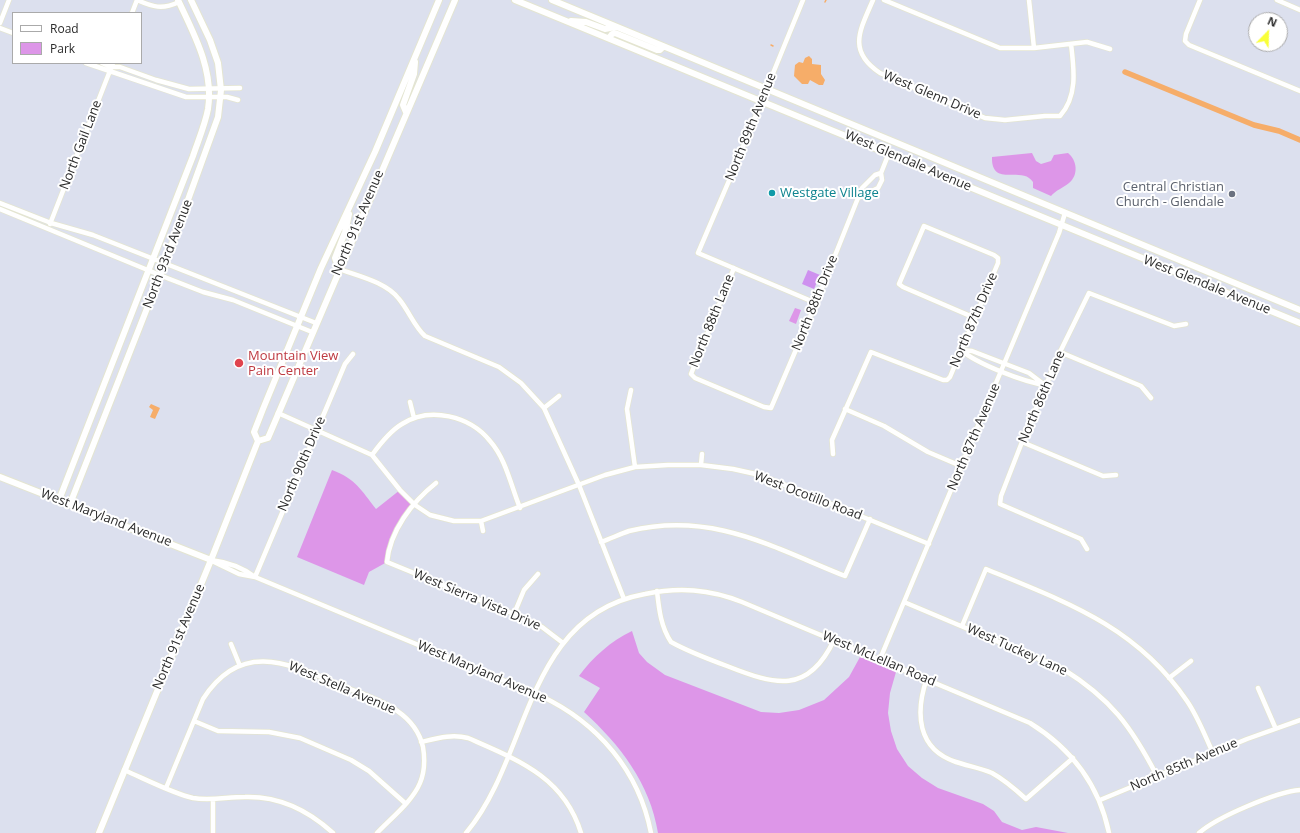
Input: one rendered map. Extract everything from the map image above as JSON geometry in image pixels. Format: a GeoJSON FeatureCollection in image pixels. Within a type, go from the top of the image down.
{"type":"FeatureCollection","features":[{"type":"Feature","properties":{"kind":"main road","name":"North 93rd Avenue"},"geometry":{"type":"LineString","coordinates":[[70,504],[160,274],[212,138],[218,117],[221,90],[215,52],[191,0]]}},
{"type":"Feature","properties":{"kind":"main road","name":"North 91st Avenue"},"geometry":{"type":"LineString","coordinates":[[99,833],[212,560],[258,441],[254,432],[302,316],[439,0]]}},
{"type":"Feature","properties":{"kind":"main road","name":"North 91st Avenue"},"geometry":{"type":"LineString","coordinates":[[258,441],[268,438],[316,322],[455,0]]}},
{"type":"Feature","properties":{"kind":"main road","name":"West Glendale Avenue"},"geometry":{"type":"LineString","coordinates":[[516,0],[1300,323]]}},
{"type":"Feature","properties":{"kind":"main road","name":"West Glendale Avenue"},"geometry":{"type":"LineString","coordinates":[[552,0],[766,90],[1300,310]]}},
{"type":"Feature","properties":{"kind":"main road","name":"North 93rd Avenue"},"geometry":{"type":"LineString","coordinates":[[59,500],[202,130],[209,98],[204,60],[178,1]]}},
{"type":"Feature","properties":{"kind":"main road"},"geometry":{"type":"LineString","coordinates":[[564,20],[586,22],[605,29],[615,27]]}},
{"type":"Feature","properties":{"kind":"main road"},"geometry":{"type":"LineString","coordinates":[[609,38],[615,33],[657,50],[660,50],[663,47]]}},
{"type":"Feature","properties":{"kind":"main road"},"geometry":{"type":"LineString","coordinates":[[406,112],[403,105],[414,74],[416,56]]}},
{"type":"Feature","properties":{"kind":"main road"},"geometry":{"type":"LineString","coordinates":[[888,153],[893,142]]}},
{"type":"Feature","properties":{"kind":"main road"},"geometry":{"type":"LineString","coordinates":[[339,269],[335,258],[346,228],[350,206]]}},
{"type":"Feature","properties":{"kind":"main road","name":"West Maryland Avenue"},"geometry":{"type":"LineString","coordinates":[[0,477],[212,560]]}},
{"type":"Feature","properties":{"kind":"street"},"geometry":{"type":"LineString","coordinates":[[0,23],[9,0]]}},
{"type":"Feature","properties":{"kind":"street"},"geometry":{"type":"LineString","coordinates":[[132,12],[137,0],[160,8],[168,7],[178,1]]}},
{"type":"Feature","properties":{"kind":"street","name":"North 89th Avenue"},"geometry":{"type":"LineString","coordinates":[[734,268],[698,253],[803,0]]}},
{"type":"Feature","properties":{"kind":"street","name":"West Glenn Drive"},"geometry":{"type":"LineString","coordinates":[[873,0],[860,31],[858,42],[860,52],[871,67],[880,73],[985,118],[1005,120],[1060,116],[1064,112],[1074,89],[1071,44]]}},
{"type":"Feature","properties":{"kind":"street"},"geometry":{"type":"LineString","coordinates":[[884,0],[992,46],[1008,49],[1034,48],[1087,42],[1110,49]]}},
{"type":"Feature","properties":{"kind":"street"},"geometry":{"type":"LineString","coordinates":[[1029,0],[1034,48]]}},
{"type":"Feature","properties":{"kind":"street"},"geometry":{"type":"LineString","coordinates":[[1200,0],[1186,34],[1185,41],[1189,46],[1300,90]]}},
{"type":"Feature","properties":{"kind":"street"},"geometry":{"type":"LineString","coordinates":[[1277,0],[1300,10]]}},
{"type":"Feature","properties":{"kind":"street"},"geometry":{"type":"LineString","coordinates":[[0,28],[12,33]]}},
{"type":"Feature","properties":{"kind":"street"},"geometry":{"type":"LineString","coordinates":[[92,64],[120,67],[180,87],[208,90],[240,88]]}},
{"type":"Feature","properties":{"kind":"street"},"geometry":{"type":"LineString","coordinates":[[111,67],[118,73],[180,96],[209,98],[227,97],[238,100]]}},
{"type":"Feature","properties":{"kind":"street","name":"North Gail Lane"},"geometry":{"type":"LineString","coordinates":[[50,225],[111,67]]}},
{"type":"Feature","properties":{"kind":"street"},"geometry":{"type":"LineString","coordinates":[[858,198],[878,188],[882,180],[881,173],[888,153]]}},
{"type":"Feature","properties":{"kind":"street","name":"North 88th Drive"},"geometry":{"type":"LineString","coordinates":[[771,408],[816,303],[862,188],[871,181],[875,175],[881,173]]}},
{"type":"Feature","properties":{"kind":"street"},"geometry":{"type":"LineString","coordinates":[[871,181],[878,188]]}},
{"type":"Feature","properties":{"kind":"street"},"geometry":{"type":"LineString","coordinates":[[0,203],[50,225],[53,232],[149,269],[203,292],[233,300],[312,332]]}},
{"type":"Feature","properties":{"kind":"street"},"geometry":{"type":"LineString","coordinates":[[0,209],[50,225],[92,235],[316,322]]}},
{"type":"Feature","properties":{"kind":"street","name":"North 87th Avenue"},"geometry":{"type":"LineString","coordinates":[[880,659],[1002,371],[1065,213]]}},
{"type":"Feature","properties":{"kind":"street","name":"North 87th Drive"},"geometry":{"type":"LineString","coordinates":[[845,408],[871,352],[947,380],[962,350],[975,318],[998,258],[924,226],[899,284],[903,288],[975,318]]}},
{"type":"Feature","properties":{"kind":"street"},"geometry":{"type":"LineString","coordinates":[[734,268],[816,303]]}},
{"type":"Feature","properties":{"kind":"street","name":"North 88th Lane"},"geometry":{"type":"LineString","coordinates":[[734,268],[690,374],[702,381],[764,407],[771,408]]}},
{"type":"Feature","properties":{"kind":"street"},"geometry":{"type":"LineString","coordinates":[[339,269],[389,290],[401,300],[419,331],[425,336],[499,366],[521,383],[544,408],[579,485],[624,599],[597,613],[563,643],[545,669],[494,791],[480,815],[466,833]]}},
{"type":"Feature","properties":{"kind":"street","name":"North 86th Lane"},"geometry":{"type":"LineString","coordinates":[[1087,549],[1081,539],[1000,504],[1022,442],[1060,352],[1089,293],[1174,326],[1186,324]]}},
{"type":"Feature","properties":{"kind":"street"},"geometry":{"type":"LineString","coordinates":[[962,350],[972,351],[1004,365],[1029,373],[1046,386]]}},
{"type":"Feature","properties":{"kind":"street"},"geometry":{"type":"LineString","coordinates":[[962,350],[969,357],[1026,381],[1046,386]]}},
{"type":"Feature","properties":{"kind":"street"},"geometry":{"type":"LineString","coordinates":[[1060,352],[1140,386],[1151,398]]}},
{"type":"Feature","properties":{"kind":"street","name":"North 90th Drive"},"geometry":{"type":"LineString","coordinates":[[255,577],[345,364],[353,354]]}},
{"type":"Feature","properties":{"kind":"street"},"geometry":{"type":"LineString","coordinates":[[1026,381],[1029,373]]}},
{"type":"Feature","properties":{"kind":"street"},"geometry":{"type":"LineString","coordinates":[[631,390],[627,409],[635,467]]}},
{"type":"Feature","properties":{"kind":"street"},"geometry":{"type":"LineString","coordinates":[[544,408],[559,396]]}},
{"type":"Feature","properties":{"kind":"street"},"geometry":{"type":"LineString","coordinates":[[410,402],[414,418]]}},
{"type":"Feature","properties":{"kind":"street"},"geometry":{"type":"LineString","coordinates":[[833,454],[832,440],[845,408],[884,426],[928,452],[961,466]]}},
{"type":"Feature","properties":{"kind":"street"},"geometry":{"type":"LineString","coordinates":[[278,413],[372,455],[400,490],[415,505],[430,515],[454,521],[481,521],[520,508],[579,485]]}},
{"type":"Feature","properties":{"kind":"street"},"geometry":{"type":"LineString","coordinates":[[372,455],[390,434],[401,424],[414,418],[431,415],[452,416],[475,426],[491,441],[498,453],[520,508]]}},
{"type":"Feature","properties":{"kind":"street"},"geometry":{"type":"LineString","coordinates":[[1022,442],[1104,476],[1116,475]]}},
{"type":"Feature","properties":{"kind":"street"},"geometry":{"type":"LineString","coordinates":[[701,465],[702,454]]}},
{"type":"Feature","properties":{"kind":"street","name":"West Ocotillo Road"},"geometry":{"type":"LineString","coordinates":[[579,485],[635,467],[701,465],[733,469],[760,476],[929,544]]}},
{"type":"Feature","properties":{"kind":"street"},"geometry":{"type":"LineString","coordinates":[[415,505],[427,490],[436,483]]}},
{"type":"Feature","properties":{"kind":"street","name":"West Sierra Vista Drive"},"geometry":{"type":"LineString","coordinates":[[415,505],[397,529],[388,550],[387,562],[514,614],[542,627],[563,643]]}},
{"type":"Feature","properties":{"kind":"street"},"geometry":{"type":"LineString","coordinates":[[601,542],[629,531],[670,526],[699,526],[727,530],[754,539],[845,576],[870,519]]}},
{"type":"Feature","properties":{"kind":"street"},"geometry":{"type":"LineString","coordinates":[[481,521],[483,531]]}},
{"type":"Feature","properties":{"kind":"street","name":"West Maryland Avenue"},"geometry":{"type":"LineString","coordinates":[[212,560],[239,574],[255,577],[534,693],[580,718],[612,749],[627,771],[638,791],[651,833]]}},
{"type":"Feature","properties":{"kind":"street"},"geometry":{"type":"LineString","coordinates":[[962,626],[986,569],[1093,615],[1140,649],[1169,678],[1188,702],[1213,753]]}},
{"type":"Feature","properties":{"kind":"street"},"geometry":{"type":"LineString","coordinates":[[514,614],[524,590],[538,574]]}},
{"type":"Feature","properties":{"kind":"street","name":"West McLellan Road"},"geometry":{"type":"LineString","coordinates":[[624,599],[657,591],[684,589],[714,592],[742,602],[927,678],[1030,723],[1052,738],[1073,758],[1090,780],[1100,800]]}},
{"type":"Feature","properties":{"kind":"street"},"geometry":{"type":"LineString","coordinates":[[657,591],[660,617],[665,633],[671,642],[758,679],[780,682],[792,680],[807,674],[820,663],[834,640]]}},
{"type":"Feature","properties":{"kind":"street","name":"West Tuckey Lane"},"geometry":{"type":"LineString","coordinates":[[904,602],[1063,668],[1083,682],[1108,703],[1134,735],[1157,776]]}},
{"type":"Feature","properties":{"kind":"street"},"geometry":{"type":"LineString","coordinates":[[166,788],[203,699],[225,674],[240,666],[231,644]]}},
{"type":"Feature","properties":{"kind":"street"},"geometry":{"type":"LineString","coordinates":[[1169,678],[1191,660]]}},
{"type":"Feature","properties":{"kind":"street","name":"West Stella Avenue"},"geometry":{"type":"LineString","coordinates":[[240,666],[269,661],[287,664],[384,703],[400,712],[411,723],[421,742],[425,757],[423,772],[416,791],[377,833]]}},
{"type":"Feature","properties":{"kind":"street"},"geometry":{"type":"LineString","coordinates":[[927,678],[920,704],[919,719],[927,740],[936,752],[955,762],[996,775],[1007,782],[1026,799],[1073,758]]}},
{"type":"Feature","properties":{"kind":"street"},"geometry":{"type":"LineString","coordinates":[[1258,688],[1275,727]]}},
{"type":"Feature","properties":{"kind":"street","name":"North 85th Avenue"},"geometry":{"type":"LineString","coordinates":[[1100,800],[1275,727],[1300,720]]}},
{"type":"Feature","properties":{"kind":"street"},"geometry":{"type":"LineString","coordinates":[[194,721],[218,731],[269,732],[300,738],[351,760],[369,771],[405,803]]}},
{"type":"Feature","properties":{"kind":"street"},"geometry":{"type":"LineString","coordinates":[[421,742],[442,736],[457,735],[468,738],[534,769],[556,787],[570,806],[581,833]]}},
{"type":"Feature","properties":{"kind":"street"},"geometry":{"type":"LineString","coordinates":[[124,770],[193,798],[213,799],[245,797],[273,799],[288,803],[322,823],[333,833]]}},
{"type":"Feature","properties":{"kind":"street"},"geometry":{"type":"LineString","coordinates":[[1200,833],[1211,824],[1236,812],[1282,794],[1300,790]]}},
{"type":"Feature","properties":{"kind":"street"},"geometry":{"type":"LineString","coordinates":[[213,799],[213,833]]}},
{"type":"Feature","properties":{"kind":"street"},"geometry":{"type":"LineString","coordinates":[[1100,800],[1109,833]]}},
{"type":"Feature","properties":{"kind":"green space"},"geometry":{"type":"Polygon","coordinates":[[[1032,153],[1036,161],[1041,164],[1051,161],[1054,155],[1068,153],[1075,163],[1076,168],[1072,180],[1051,196],[1033,188],[1033,182],[1028,177],[1022,175],[1002,174],[996,172],[993,166],[992,157],[1032,153]]]}},
{"type":"Feature","properties":{"kind":"green space"},"geometry":{"type":"Polygon","coordinates":[[[795,308],[801,310],[796,324],[789,321],[795,308]]]}},
{"type":"Feature","properties":{"kind":"green space"},"geometry":{"type":"Polygon","coordinates":[[[332,470],[353,481],[376,509],[400,490],[415,505],[397,529],[387,562],[369,572],[364,585],[297,557],[332,470]]]}},
{"type":"Feature","properties":{"kind":"green space"},"geometry":{"type":"Polygon","coordinates":[[[632,631],[639,653],[647,662],[665,675],[761,712],[779,713],[799,710],[824,700],[849,677],[860,657],[896,672],[890,693],[888,713],[891,731],[897,749],[908,766],[922,778],[938,788],[983,804],[994,811],[1002,822],[1022,830],[1036,827],[1068,833],[658,833],[648,798],[641,781],[632,766],[610,738],[584,712],[600,688],[579,676],[590,662],[603,650],[632,631]]]}},
{"type":"Feature","properties":{"kind":"shaded area"},"geometry":{"type":"Polygon","coordinates":[[[809,56],[812,59],[812,64],[821,65],[821,74],[825,80],[823,85],[819,85],[810,80],[808,84],[802,84],[794,76],[795,65],[799,62],[803,63],[805,58],[809,56]]]}},
{"type":"Feature","properties":{"kind":"shaded area"},"geometry":{"type":"Polygon","coordinates":[[[808,270],[820,275],[814,289],[802,284],[808,270]]]}},
{"type":"Feature","properties":{"kind":"shaded area"},"geometry":{"type":"Polygon","coordinates":[[[151,404],[160,408],[155,419],[150,417],[153,410],[149,407],[151,404]]]}},
{"type":"Feature","properties":{"kind":"waterway"},"geometry":{"type":"LineString","coordinates":[[1125,72],[1254,125],[1279,131],[1300,140]]}},
{"type":"Feature","properties":{"kind":"place","name":"Westgate Village"},"geometry":{"type":"Point","coordinates":[772,193]}},
{"type":"Feature","properties":{"kind":"place","name":"Central Christian Church - Glendale"},"geometry":{"type":"Point","coordinates":[1232,194]}},
{"type":"Feature","properties":{"kind":"place","name":"Mountain View Pain Center"},"geometry":{"type":"Point","coordinates":[239,363]}}]}
